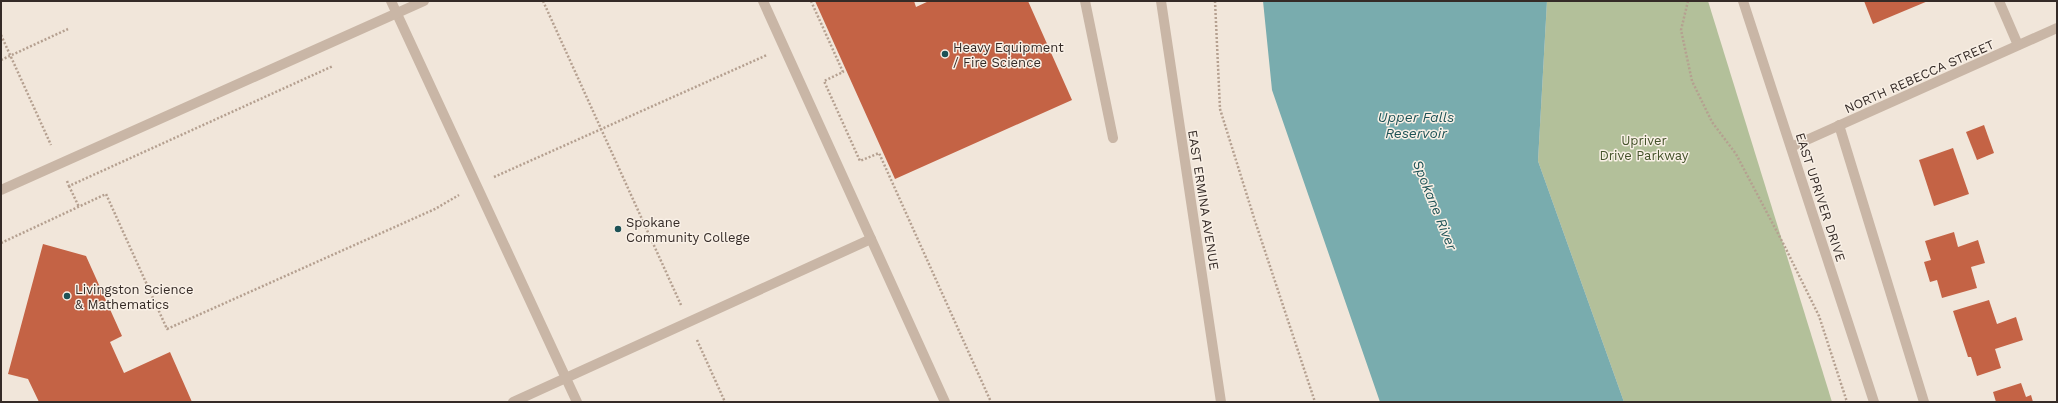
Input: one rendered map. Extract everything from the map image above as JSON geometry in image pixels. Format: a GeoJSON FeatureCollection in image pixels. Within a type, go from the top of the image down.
{"type":"FeatureCollection","features":[{"type":"Feature","properties":{"kind":"street"},"geometry":{"type":"LineString","coordinates":[[391,1],[576,402]]}},
{"type":"Feature","properties":{"kind":"street"},"geometry":{"type":"LineString","coordinates":[[1,190],[424,1]]}},
{"type":"Feature","properties":{"kind":"street"},"geometry":{"type":"LineString","coordinates":[[763,1],[945,402]]}},
{"type":"Feature","properties":{"kind":"street"},"geometry":{"type":"LineString","coordinates":[[1084,1],[1113,138]]}},
{"type":"Feature","properties":{"kind":"street","name":"EAST ERMINA AVENUE"},"geometry":{"type":"LineString","coordinates":[[1161,1],[1221,402]]}},
{"type":"Feature","properties":{"kind":"street","name":"EAST UPRIVER DRIVE"},"geometry":{"type":"LineString","coordinates":[[1743,1],[1874,402]]}},
{"type":"Feature","properties":{"kind":"street"},"geometry":{"type":"LineString","coordinates":[[1999,1],[2018,45]]}},
{"type":"Feature","properties":{"kind":"street","name":"NORTH REBECCA STREET"},"geometry":{"type":"LineString","coordinates":[[1791,147],[2057,28]]}},
{"type":"Feature","properties":{"kind":"street"},"geometry":{"type":"LineString","coordinates":[[1839,125],[1924,402]]}},
{"type":"Feature","properties":{"kind":"street"},"geometry":{"type":"LineString","coordinates":[[513,402],[871,239]]}},
{"type":"Feature","properties":{"kind":"path"},"geometry":{"type":"LineString","coordinates":[[543,1],[725,402]]}},
{"type":"Feature","properties":{"kind":"path"},"geometry":{"type":"LineString","coordinates":[[811,1],[843,72],[824,81],[860,161],[879,153],[992,402]]}},
{"type":"Feature","properties":{"kind":"path"},"geometry":{"type":"LineString","coordinates":[[1215,1],[1220,109],[1255,221],[1315,402]]}},
{"type":"Feature","properties":{"kind":"path"},"geometry":{"type":"LineString","coordinates":[[1688,1],[1681,30],[1692,81],[1712,122],[1736,154],[1784,245],[1819,316],[1847,402]]}},
{"type":"Feature","properties":{"kind":"path"},"geometry":{"type":"LineString","coordinates":[[1,60],[68,29]]}},
{"type":"Feature","properties":{"kind":"path"},"geometry":{"type":"LineString","coordinates":[[1,243],[106,194],[167,329],[435,209],[476,185],[784,47]]}},
{"type":"Feature","properties":{"kind":"path"},"geometry":{"type":"LineString","coordinates":[[70,186],[79,207]]}},
{"type":"Feature","properties":{"kind":"green space","name":"Upriver Drive Parkway"},"geometry":{"type":"Polygon","coordinates":[[[1547,1],[1708,1],[1832,402],[1624,402],[1538,161],[1547,1]]]}},
{"type":"Feature","properties":{"kind":"water","name":"Upper Falls Reservoir"},"geometry":{"type":"Polygon","coordinates":[[[1263,1],[1547,1],[1538,161],[1624,402],[1380,402],[1272,90],[1263,1]]]}},
{"type":"Feature","properties":{"kind":"building","name":"Heavy Equipment / Fire Science"},"geometry":{"type":"Polygon","coordinates":[[[815,1],[914,1],[916,7],[929,1],[1028,1],[1072,100],[895,179],[815,1]]]}},
{"type":"Feature","properties":{"kind":"building"},"geometry":{"type":"Polygon","coordinates":[[[1864,1],[1928,1],[1873,24],[1864,1]]]}},
{"type":"Feature","properties":{"kind":"building"},"geometry":{"type":"Polygon","coordinates":[[[1984,125],[1994,153],[1977,160],[1966,132],[1984,125]]]}},
{"type":"Feature","properties":{"kind":"building"},"geometry":{"type":"Polygon","coordinates":[[[1953,148],[1969,194],[1934,206],[1919,160],[1953,148]]]}},
{"type":"Feature","properties":{"kind":"building"},"geometry":{"type":"Polygon","coordinates":[[[1954,232],[1958,247],[1978,240],[1985,263],[1971,267],[1977,288],[1942,298],[1937,280],[1930,282],[1924,262],[1931,260],[1925,241],[1954,232]]]}},
{"type":"Feature","properties":{"kind":"building","name":"Livingston Science & Mathematics"},"geometry":{"type":"Polygon","coordinates":[[[43,244],[86,256],[122,336],[110,342],[124,373],[170,352],[192,402],[39,402],[28,379],[8,374],[43,244]]]}},
{"type":"Feature","properties":{"kind":"building"},"geometry":{"type":"Polygon","coordinates":[[[1989,300],[1997,324],[2016,317],[2023,340],[1995,349],[2001,368],[1977,376],[1971,357],[1968,357],[1953,311],[1989,300]]]}},
{"type":"Feature","properties":{"kind":"building"},"geometry":{"type":"Polygon","coordinates":[[[2021,383],[2026,397],[2031,395],[2033,402],[1996,402],[1993,392],[2021,383]]]}},
{"type":"Feature","properties":{"kind":"place","name":"Heavy Equipment / Fire Science"},"geometry":{"type":"Point","coordinates":[945,54]}},
{"type":"Feature","properties":{"kind":"place","name":"Spokane Community College"},"geometry":{"type":"Point","coordinates":[618,229]}},
{"type":"Feature","properties":{"kind":"place","name":"Livingston Science & Mathematics"},"geometry":{"type":"Point","coordinates":[67,296]}},
{"type":"Feature","properties":{"kind":"water label","name":"Spokane River"},"geometry":{"type":"Point","coordinates":[1435,205]}}]}
